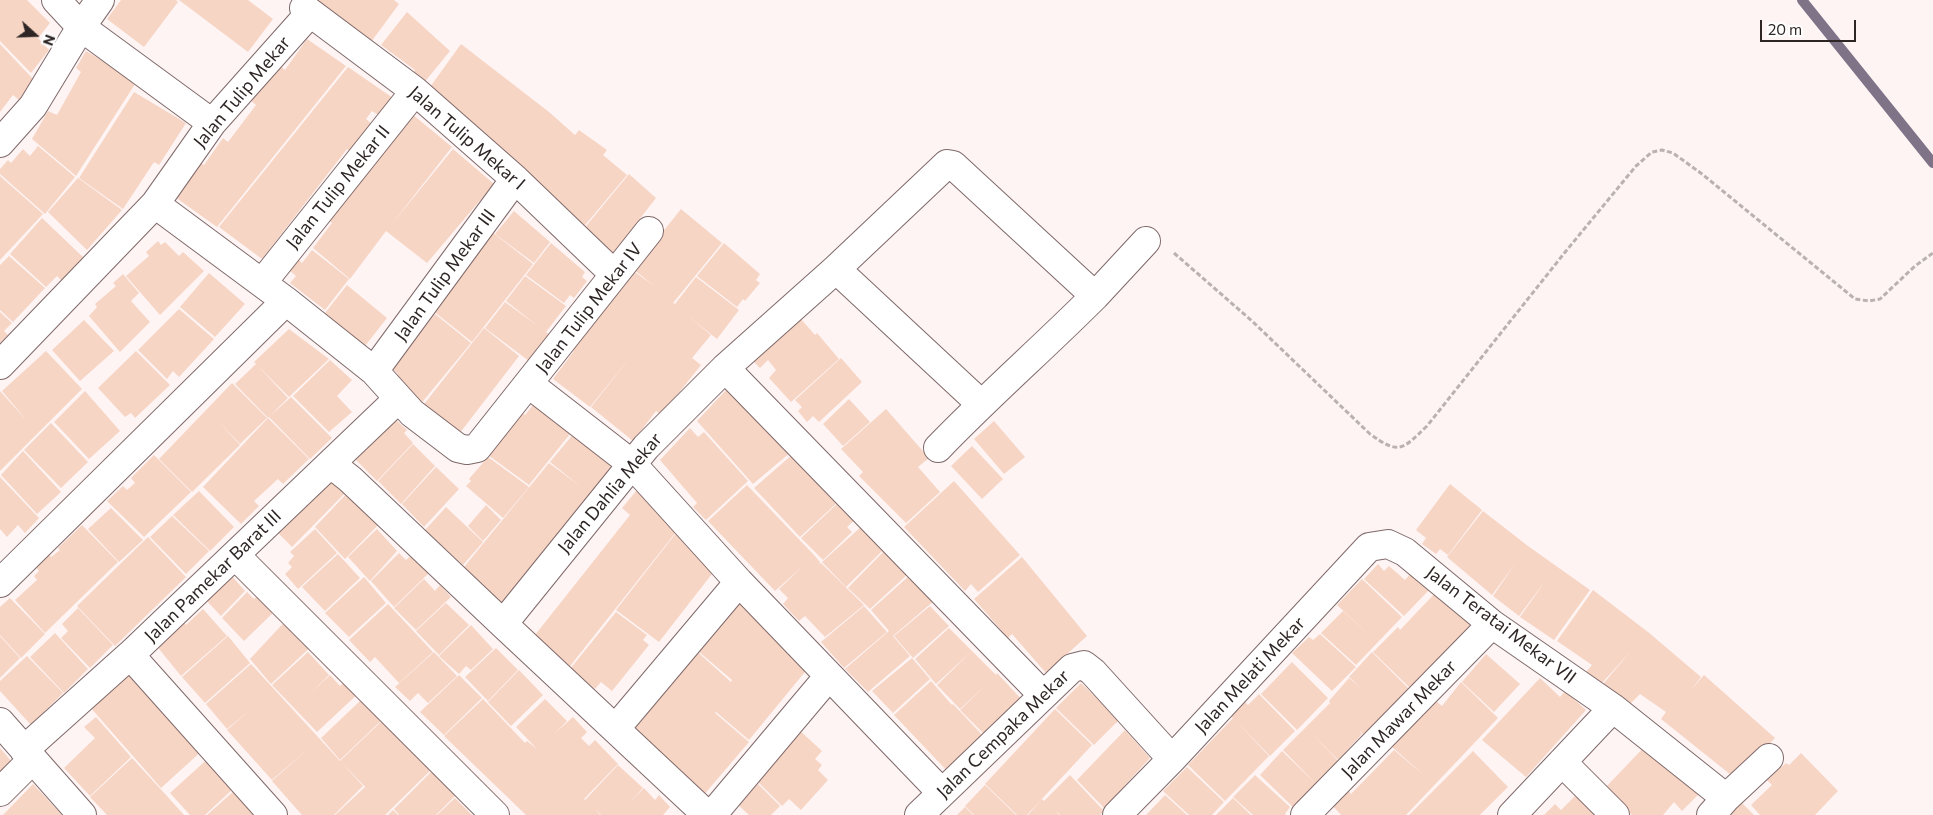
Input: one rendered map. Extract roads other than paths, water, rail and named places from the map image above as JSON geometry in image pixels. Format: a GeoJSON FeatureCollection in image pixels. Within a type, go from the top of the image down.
{"type":"FeatureCollection","features":[{"type":"Feature","properties":{"kind":"street"},"geometry":{"type":"LineString","coordinates":[[56,0],[81,27],[212,122]]}},
{"type":"Feature","properties":{"kind":"street"},"geometry":{"type":"LineString","coordinates":[[0,142],[33,106],[81,27],[100,0]]}},
{"type":"Feature","properties":{"kind":"street","name":"Jalan Tulip Mekar I"},"geometry":{"type":"LineString","coordinates":[[307,10],[415,91],[515,179],[614,274]]}},
{"type":"Feature","properties":{"kind":"street","name":"Jalan Tulip Mekar"},"geometry":{"type":"LineString","coordinates":[[0,366],[155,204],[212,122],[307,10]]}},
{"type":"Feature","properties":{"kind":"street","name":"Jalan Tulip Mekar II"},"geometry":{"type":"LineString","coordinates":[[262,283],[415,91]]}},
{"type":"Feature","properties":{"kind":"street","name":"Jalan Dahlia Mekar"},"geometry":{"type":"LineString","coordinates":[[502,624],[646,447],[726,368],[836,269],[947,164],[954,165],[1095,296]]}},
{"type":"Feature","properties":{"kind":"street","name":"Jalan Tulip Mekar III"},"geometry":{"type":"LineString","coordinates":[[374,371],[515,179]]}},
{"type":"Feature","properties":{"kind":"street","name":"Jalan Tulip Mekar IV"},"geometry":{"type":"LineString","coordinates":[[155,204],[286,301],[374,371],[398,400],[412,413],[458,448],[467,450],[477,448],[649,231]]}},
{"type":"Feature","properties":{"kind":"street"},"geometry":{"type":"LineString","coordinates":[[938,448],[981,404],[1060,331],[1146,242]]}},
{"type":"Feature","properties":{"kind":"street"},"geometry":{"type":"LineString","coordinates":[[836,269],[981,404]]}},
{"type":"Feature","properties":{"kind":"street"},"geometry":{"type":"LineString","coordinates":[[0,582],[286,301]]}},
{"type":"Feature","properties":{"kind":"street"},"geometry":{"type":"LineString","coordinates":[[726,368],[1043,695]]}},
{"type":"Feature","properties":{"kind":"street"},"geometry":{"type":"LineString","coordinates":[[529,384],[632,464],[739,582],[942,793]]}},
{"type":"Feature","properties":{"kind":"street","name":"Jalan Pamekar Barat III"},"geometry":{"type":"LineString","coordinates":[[0,792],[28,755],[130,655],[398,400]]}},
{"type":"Feature","properties":{"kind":"street"},"geometry":{"type":"LineString","coordinates":[[332,464],[707,815]]}},
{"type":"Feature","properties":{"kind":"street","name":"Jalan Teratai Mekar VII"},"geometry":{"type":"LineString","coordinates":[[1388,544],[1405,552],[1492,624],[1614,708],[1719,807]]}},
{"type":"Feature","properties":{"kind":"street","name":"Jalan Melati Mekar"},"geometry":{"type":"LineString","coordinates":[[1117,815],[1369,547],[1388,544]]}},
{"type":"Feature","properties":{"kind":"street"},"geometry":{"type":"LineString","coordinates":[[235,555],[495,815]]}},
{"type":"Feature","properties":{"kind":"street"},"geometry":{"type":"LineString","coordinates":[[616,728],[739,582]]}},
{"type":"Feature","properties":{"kind":"street","name":"Jalan Mawar Mekar"},"geometry":{"type":"LineString","coordinates":[[1305,815],[1492,624]]}},
{"type":"Feature","properties":{"kind":"street"},"geometry":{"type":"LineString","coordinates":[[130,655],[273,815]]}},
{"type":"Feature","properties":{"kind":"street","name":"Jalan Cempaka Mekar"},"geometry":{"type":"LineString","coordinates":[[919,815],[1072,668],[1084,665],[1093,672],[1172,758]]}},
{"type":"Feature","properties":{"kind":"street"},"geometry":{"type":"LineString","coordinates":[[712,815],[828,676]]}},
{"type":"Feature","properties":{"kind":"street"},"geometry":{"type":"LineString","coordinates":[[1512,815],[1614,708]]}},
{"type":"Feature","properties":{"kind":"street"},"geometry":{"type":"LineString","coordinates":[[0,722],[82,815]]}},
{"type":"Feature","properties":{"kind":"street"},"geometry":{"type":"LineString","coordinates":[[1719,807],[1769,758]]}},
{"type":"Feature","properties":{"kind":"street"},"geometry":{"type":"LineString","coordinates":[[1562,762],[1615,815]]}},
{"type":"Feature","properties":{"kind":"waterway"},"geometry":{"type":"LineString","coordinates":[[1802,0],[1933,163]]}}]}
